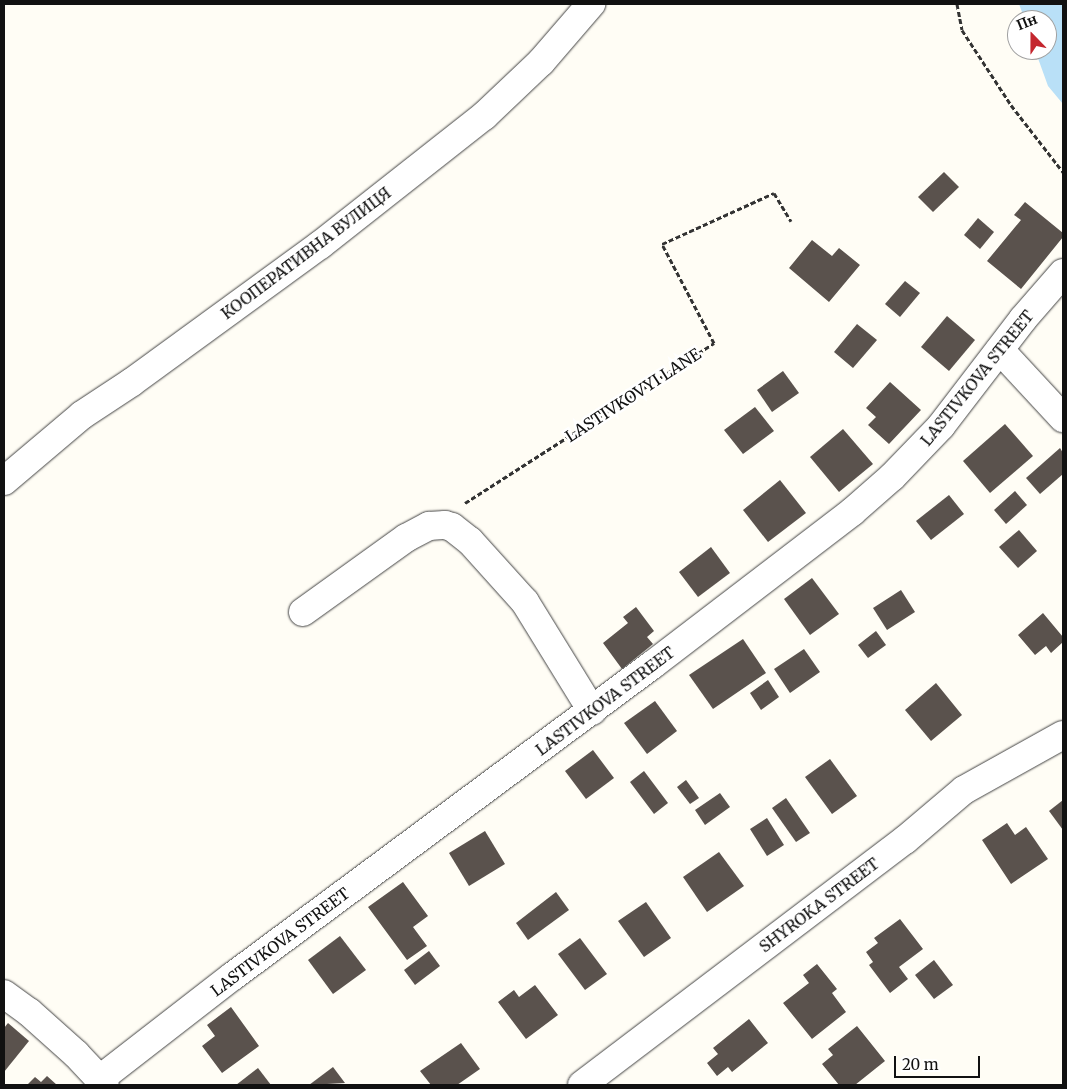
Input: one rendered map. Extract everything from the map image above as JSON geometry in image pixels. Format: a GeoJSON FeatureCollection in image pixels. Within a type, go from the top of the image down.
{"type":"FeatureCollection","features":[{"type":"Feature","properties":{"kind":"street","name":"КООПЕРАТИВНА ВУЛИЦЯ"},"geometry":{"type":"LineString","coordinates":[[4,481],[82,415],[132,382],[320,245],[484,116],[541,62],[591,4]]}},
{"type":"Feature","properties":{"kind":"street","name":"LASTIVKOVA STREET"},"geometry":{"type":"LineString","coordinates":[[103,1082],[234,976],[592,711],[792,558],[892,477],[941,426],[1023,319],[1063,273]]}},
{"type":"Feature","properties":{"kind":"street"},"geometry":{"type":"LineString","coordinates":[[1000,350],[1063,418]]}},
{"type":"Feature","properties":{"kind":"street"},"geometry":{"type":"LineString","coordinates":[[303,612],[390,549],[429,526],[446,525],[460,531],[525,602],[592,711]]}},
{"type":"Feature","properties":{"kind":"street","name":"SHYROKA STREET"},"geometry":{"type":"LineString","coordinates":[[582,1085],[917,830],[964,790],[1063,735]]}},
{"type":"Feature","properties":{"kind":"street"},"geometry":{"type":"LineString","coordinates":[[4,994],[52,1032],[103,1082]]}},
{"type":"Feature","properties":{"kind":"path"},"geometry":{"type":"LineString","coordinates":[[957,4],[962,30],[1011,105],[1063,172]]}},
{"type":"Feature","properties":{"kind":"path","name":"LASTIVKOVYI LANE"},"geometry":{"type":"LineString","coordinates":[[429,526],[714,342],[662,244],[774,193],[791,221]]}},
{"type":"Feature","properties":{"kind":"water"},"geometry":{"type":"Polygon","coordinates":[[[1019,4],[1063,4],[1063,104],[1048,86],[1039,60],[1057,60],[1057,10],[1021,10],[1019,4]]]}},
{"type":"Feature","properties":{"kind":"building"},"geometry":{"type":"Polygon","coordinates":[[[944,172],[959,187],[933,212],[918,197],[944,172]]]}},
{"type":"Feature","properties":{"kind":"building"},"geometry":{"type":"Polygon","coordinates":[[[1025,202],[1063,233],[1063,237],[1021,289],[987,261],[1021,220],[1014,215],[1025,202]]]}},
{"type":"Feature","properties":{"kind":"building"},"geometry":{"type":"Polygon","coordinates":[[[978,218],[994,232],[980,249],[964,235],[978,218]]]}},
{"type":"Feature","properties":{"kind":"building"},"geometry":{"type":"Polygon","coordinates":[[[812,240],[832,256],[839,248],[860,265],[829,302],[789,268],[812,240]]]}},
{"type":"Feature","properties":{"kind":"building"},"geometry":{"type":"Polygon","coordinates":[[[905,281],[920,293],[900,317],[885,304],[905,281]]]}},
{"type":"Feature","properties":{"kind":"building"},"geometry":{"type":"Polygon","coordinates":[[[947,316],[975,340],[949,371],[921,347],[947,316]]]}},
{"type":"Feature","properties":{"kind":"building"},"geometry":{"type":"Polygon","coordinates":[[[857,324],[877,340],[853,368],[834,352],[857,324]]]}},
{"type":"Feature","properties":{"kind":"building"},"geometry":{"type":"Polygon","coordinates":[[[783,371],[799,393],[772,412],[757,390],[783,371]]]}},
{"type":"Feature","properties":{"kind":"building"},"geometry":{"type":"Polygon","coordinates":[[[890,382],[921,410],[889,444],[868,425],[876,417],[866,408],[890,382]]]}},
{"type":"Feature","properties":{"kind":"building"},"geometry":{"type":"Polygon","coordinates":[[[755,407],[774,431],[743,454],[724,430],[755,407]]]}},
{"type":"Feature","properties":{"kind":"building"},"geometry":{"type":"Polygon","coordinates":[[[1005,424],[1033,456],[990,493],[963,461],[1005,424]]]}},
{"type":"Feature","properties":{"kind":"building"},"geometry":{"type":"Polygon","coordinates":[[[843,429],[873,464],[839,492],[810,457],[843,429]]]}},
{"type":"Feature","properties":{"kind":"building"},"geometry":{"type":"Polygon","coordinates":[[[1060,448],[1063,453],[1063,474],[1040,494],[1026,478],[1060,448]]]}},
{"type":"Feature","properties":{"kind":"building"},"geometry":{"type":"Polygon","coordinates":[[[780,480],[806,513],[768,542],[743,510],[780,480]]]}},
{"type":"Feature","properties":{"kind":"building"},"geometry":{"type":"Polygon","coordinates":[[[1015,491],[1027,505],[1006,524],[994,510],[1015,491]]]}},
{"type":"Feature","properties":{"kind":"building"},"geometry":{"type":"Polygon","coordinates":[[[949,495],[964,514],[931,540],[916,521],[949,495]]]}},
{"type":"Feature","properties":{"kind":"building"},"geometry":{"type":"Polygon","coordinates":[[[1019,530],[1037,551],[1018,568],[999,547],[1019,530]]]}},
{"type":"Feature","properties":{"kind":"building"},"geometry":{"type":"Polygon","coordinates":[[[711,547],[730,573],[698,597],[679,572],[711,547]]]}},
{"type":"Feature","properties":{"kind":"building"},"geometry":{"type":"Polygon","coordinates":[[[812,578],[839,614],[810,635],[784,599],[812,578]]]}},
{"type":"Feature","properties":{"kind":"building"},"geometry":{"type":"Polygon","coordinates":[[[901,590],[915,612],[887,630],[873,608],[901,590]]]}},
{"type":"Feature","properties":{"kind":"building"},"geometry":{"type":"Polygon","coordinates":[[[636,607],[654,631],[647,637],[653,644],[622,669],[603,643],[628,623],[623,617],[636,607]]]}},
{"type":"Feature","properties":{"kind":"building"},"geometry":{"type":"Polygon","coordinates":[[[1043,613],[1063,637],[1063,642],[1051,653],[1046,646],[1035,655],[1018,635],[1043,613]]]}},
{"type":"Feature","properties":{"kind":"building"},"geometry":{"type":"Polygon","coordinates":[[[876,631],[886,645],[868,658],[858,645],[876,631]]]}},
{"type":"Feature","properties":{"kind":"building"},"geometry":{"type":"Polygon","coordinates":[[[743,639],[766,673],[713,709],[689,675],[743,639]]]}},
{"type":"Feature","properties":{"kind":"building"},"geometry":{"type":"Polygon","coordinates":[[[804,649],[820,672],[790,693],[774,669],[804,649]]]}},
{"type":"Feature","properties":{"kind":"building"},"geometry":{"type":"Polygon","coordinates":[[[768,680],[779,697],[761,710],[750,693],[768,680]]]}},
{"type":"Feature","properties":{"kind":"building"},"geometry":{"type":"Polygon","coordinates":[[[936,683],[962,715],[931,741],[905,710],[936,683]]]}},
{"type":"Feature","properties":{"kind":"building"},"geometry":{"type":"Polygon","coordinates":[[[655,701],[677,731],[647,754],[624,723],[655,701]]]}},
{"type":"Feature","properties":{"kind":"building"},"geometry":{"type":"Polygon","coordinates":[[[593,750],[614,778],[586,799],[565,771],[593,750]]]}},
{"type":"Feature","properties":{"kind":"building"},"geometry":{"type":"Polygon","coordinates":[[[830,759],[857,796],[832,814],[805,777],[830,759]]]}},
{"type":"Feature","properties":{"kind":"building"},"geometry":{"type":"Polygon","coordinates":[[[644,771],[668,803],[654,814],[630,782],[644,771]]]}},
{"type":"Feature","properties":{"kind":"building"},"geometry":{"type":"Polygon","coordinates":[[[686,780],[699,798],[690,804],[677,787],[686,780]]]}},
{"type":"Feature","properties":{"kind":"building"},"geometry":{"type":"Polygon","coordinates":[[[720,793],[730,807],[705,825],[695,810],[720,793]]]}},
{"type":"Feature","properties":{"kind":"building"},"geometry":{"type":"Polygon","coordinates":[[[786,798],[810,833],[796,842],[772,808],[786,798]]]}},
{"type":"Feature","properties":{"kind":"building"},"geometry":{"type":"Polygon","coordinates":[[[1063,800],[1063,830],[1049,811],[1063,800]]]}},
{"type":"Feature","properties":{"kind":"building"},"geometry":{"type":"Polygon","coordinates":[[[767,818],[784,845],[767,856],[750,829],[767,818]]]}},
{"type":"Feature","properties":{"kind":"building"},"geometry":{"type":"Polygon","coordinates":[[[1007,823],[1015,835],[1026,827],[1048,859],[1011,884],[982,840],[1007,823]]]}},
{"type":"Feature","properties":{"kind":"building"},"geometry":{"type":"Polygon","coordinates":[[[485,831],[505,864],[469,886],[449,853],[485,831]]]}},
{"type":"Feature","properties":{"kind":"building"},"geometry":{"type":"Polygon","coordinates":[[[719,852],[744,886],[707,912],[683,877],[719,852]]]}},
{"type":"Feature","properties":{"kind":"building"},"geometry":{"type":"Polygon","coordinates":[[[403,882],[428,916],[413,927],[427,946],[407,960],[368,907],[403,882]]]}},
{"type":"Feature","properties":{"kind":"building"},"geometry":{"type":"Polygon","coordinates":[[[556,892],[569,910],[528,940],[516,923],[556,892]]]}},
{"type":"Feature","properties":{"kind":"building"},"geometry":{"type":"Polygon","coordinates":[[[646,902],[671,938],[644,957],[618,921],[646,902]]]}},
{"type":"Feature","properties":{"kind":"building"},"geometry":{"type":"Polygon","coordinates":[[[900,919],[923,949],[899,967],[908,979],[890,993],[869,965],[873,962],[866,952],[878,943],[874,938],[900,919]]]}},
{"type":"Feature","properties":{"kind":"building"},"geometry":{"type":"Polygon","coordinates":[[[340,936],[366,970],[333,994],[308,960],[340,936]]]}},
{"type":"Feature","properties":{"kind":"building"},"geometry":{"type":"Polygon","coordinates":[[[580,938],[607,974],[585,990],[558,954],[580,938]]]}},
{"type":"Feature","properties":{"kind":"building"},"geometry":{"type":"Polygon","coordinates":[[[429,951],[440,966],[415,985],[404,970],[429,951]]]}},
{"type":"Feature","properties":{"kind":"building"},"geometry":{"type":"Polygon","coordinates":[[[934,960],[953,985],[934,999],[915,975],[934,960]]]}},
{"type":"Feature","properties":{"kind":"building"},"geometry":{"type":"Polygon","coordinates":[[[817,964],[837,989],[832,993],[846,1012],[812,1039],[783,1003],[809,983],[803,975],[817,964]]]}},
{"type":"Feature","properties":{"kind":"building"},"geometry":{"type":"Polygon","coordinates":[[[535,985],[558,1015],[526,1039],[498,1002],[514,990],[519,997],[535,985]]]}},
{"type":"Feature","properties":{"kind":"building"},"geometry":{"type":"Polygon","coordinates":[[[231,1007],[259,1046],[222,1073],[202,1046],[215,1036],[207,1025],[231,1007]]]}},
{"type":"Feature","properties":{"kind":"building"},"geometry":{"type":"Polygon","coordinates":[[[749,1019],[768,1043],[732,1072],[728,1067],[717,1076],[707,1063],[718,1054],[713,1048],[749,1019]]]}},
{"type":"Feature","properties":{"kind":"building"},"geometry":{"type":"Polygon","coordinates":[[[8,1023],[29,1041],[4,1072],[4,1028],[8,1023]]]}},
{"type":"Feature","properties":{"kind":"building"},"geometry":{"type":"Polygon","coordinates":[[[857,1026],[885,1061],[855,1085],[839,1085],[822,1064],[833,1055],[828,1049],[857,1026]]]}},
{"type":"Feature","properties":{"kind":"building"},"geometry":{"type":"Polygon","coordinates":[[[461,1043],[480,1069],[457,1085],[431,1085],[420,1071],[461,1043]]]}},
{"type":"Feature","properties":{"kind":"building"},"geometry":{"type":"Polygon","coordinates":[[[333,1067],[345,1083],[309,1085],[333,1067]]]}},
{"type":"Feature","properties":{"kind":"building"},"geometry":{"type":"Polygon","coordinates":[[[258,1068],[271,1085],[236,1085],[258,1068]]]}},
{"type":"Feature","properties":{"kind":"building"},"geometry":{"type":"Polygon","coordinates":[[[47,1076],[57,1085],[27,1085],[35,1077],[41,1082],[47,1076]]]}}]}
